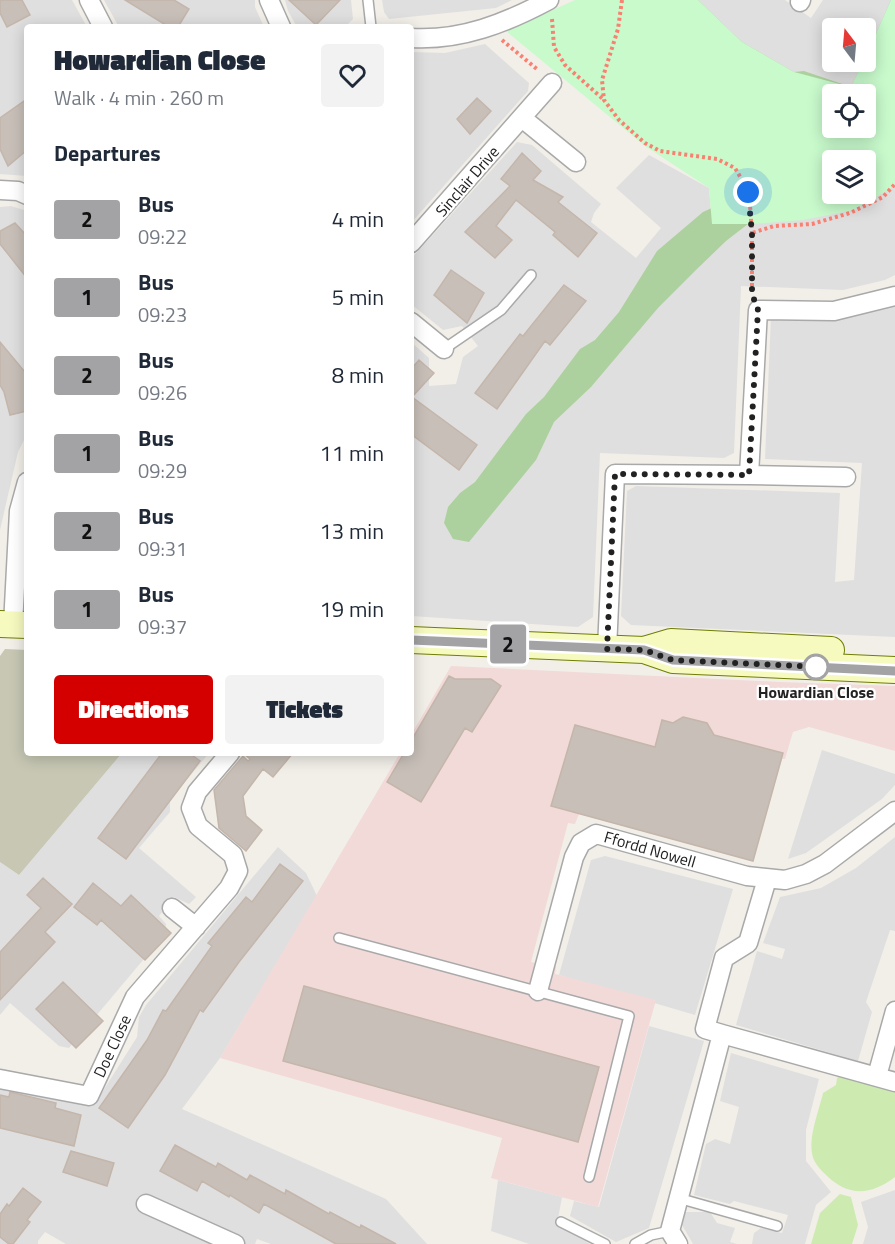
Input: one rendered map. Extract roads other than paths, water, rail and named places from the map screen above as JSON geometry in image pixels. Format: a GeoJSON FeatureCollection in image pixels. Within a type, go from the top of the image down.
{"type":"FeatureCollection","features":[{"type":"Feature","properties":{"kind":"street"},"geometry":{"type":"LineString","coordinates":[[88,0],[101,24]]}},
{"type":"Feature","properties":{"kind":"street"},"geometry":{"type":"LineString","coordinates":[[269,0],[280,24]]}},
{"type":"Feature","properties":{"kind":"street"},"geometry":{"type":"LineString","coordinates":[[414,38],[458,36],[518,16],[548,0]]}},
{"type":"Feature","properties":{"kind":"street","name":"Sinclair Drive"},"geometry":{"type":"LineString","coordinates":[[414,240],[552,83]]}},
{"type":"Feature","properties":{"kind":"street"},"geometry":{"type":"LineString","coordinates":[[522,118],[576,162]]}},
{"type":"Feature","properties":{"kind":"street"},"geometry":{"type":"LineString","coordinates":[[0,190],[24,194]]}},
{"type":"Feature","properties":{"kind":"street"},"geometry":{"type":"LineString","coordinates":[[749,475],[758,310],[834,311],[895,296]]}},
{"type":"Feature","properties":{"kind":"street"},"geometry":{"type":"LineString","coordinates":[[414,324],[444,349]]}},
{"type":"Feature","properties":{"kind":"street"},"geometry":{"type":"LineString","coordinates":[[607,649],[615,474],[846,477]]}},
{"type":"Feature","properties":{"kind":"street"},"geometry":{"type":"LineString","coordinates":[[13,625],[19,511],[24,494]]}},
{"type":"Feature","properties":{"kind":"street"},"geometry":{"type":"LineString","coordinates":[[414,640],[644,650],[673,660],[895,670]]}},
{"type":"Feature","properties":{"kind":"street"},"geometry":{"type":"LineString","coordinates":[[644,650],[670,642],[895,653]]}},
{"type":"Feature","properties":{"kind":"street","name":"Doe Close"},"geometry":{"type":"LineString","coordinates":[[0,1079],[89,1096],[135,997],[229,888],[238,871],[233,855],[198,826],[191,808],[197,792],[227,756]]}},
{"type":"Feature","properties":{"kind":"street","name":"Ffordd Nowell"},"geometry":{"type":"LineString","coordinates":[[538,991],[574,857],[581,843],[596,834],[747,876],[785,880],[806,874],[825,864],[895,811]]}},
{"type":"Feature","properties":{"kind":"street"},"geometry":{"type":"LineString","coordinates":[[767,879],[748,943],[724,958],[705,1029],[895,1082]]}},
{"type":"Feature","properties":{"kind":"street"},"geometry":{"type":"LineString","coordinates":[[172,908],[196,927]]}},
{"type":"Feature","properties":{"kind":"street"},"geometry":{"type":"LineString","coordinates":[[877,1076],[895,1011]]}},
{"type":"Feature","properties":{"kind":"street"},"geometry":{"type":"LineString","coordinates":[[674,1238],[678,1198],[722,1034]]}},
{"type":"Feature","properties":{"kind":"street"},"geometry":{"type":"LineString","coordinates":[[146,1204],[235,1244]]}},
{"type":"Feature","properties":{"kind":"lane"},"geometry":{"type":"LineString","coordinates":[[368,0],[371,24]]}},
{"type":"Feature","properties":{"kind":"lane"},"geometry":{"type":"LineString","coordinates":[[444,349],[501,310],[531,275]]}},
{"type":"Feature","properties":{"kind":"lane"},"geometry":{"type":"LineString","coordinates":[[339,938],[629,1016],[589,1177]]}},
{"type":"Feature","properties":{"kind":"lane"},"geometry":{"type":"LineString","coordinates":[[678,1198],[777,1226]]}},
{"type":"Feature","properties":{"kind":"lane"},"geometry":{"type":"LineString","coordinates":[[561,1222],[605,1244]]}},
{"type":"Feature","properties":{"kind":"lane"},"geometry":{"type":"LineString","coordinates":[[635,1244],[651,1235],[674,1238]]}},
{"type":"Feature","properties":{"kind":"place","name":"Howardian Close"},"geometry":{"type":"Point","coordinates":[816,667]}}]}
